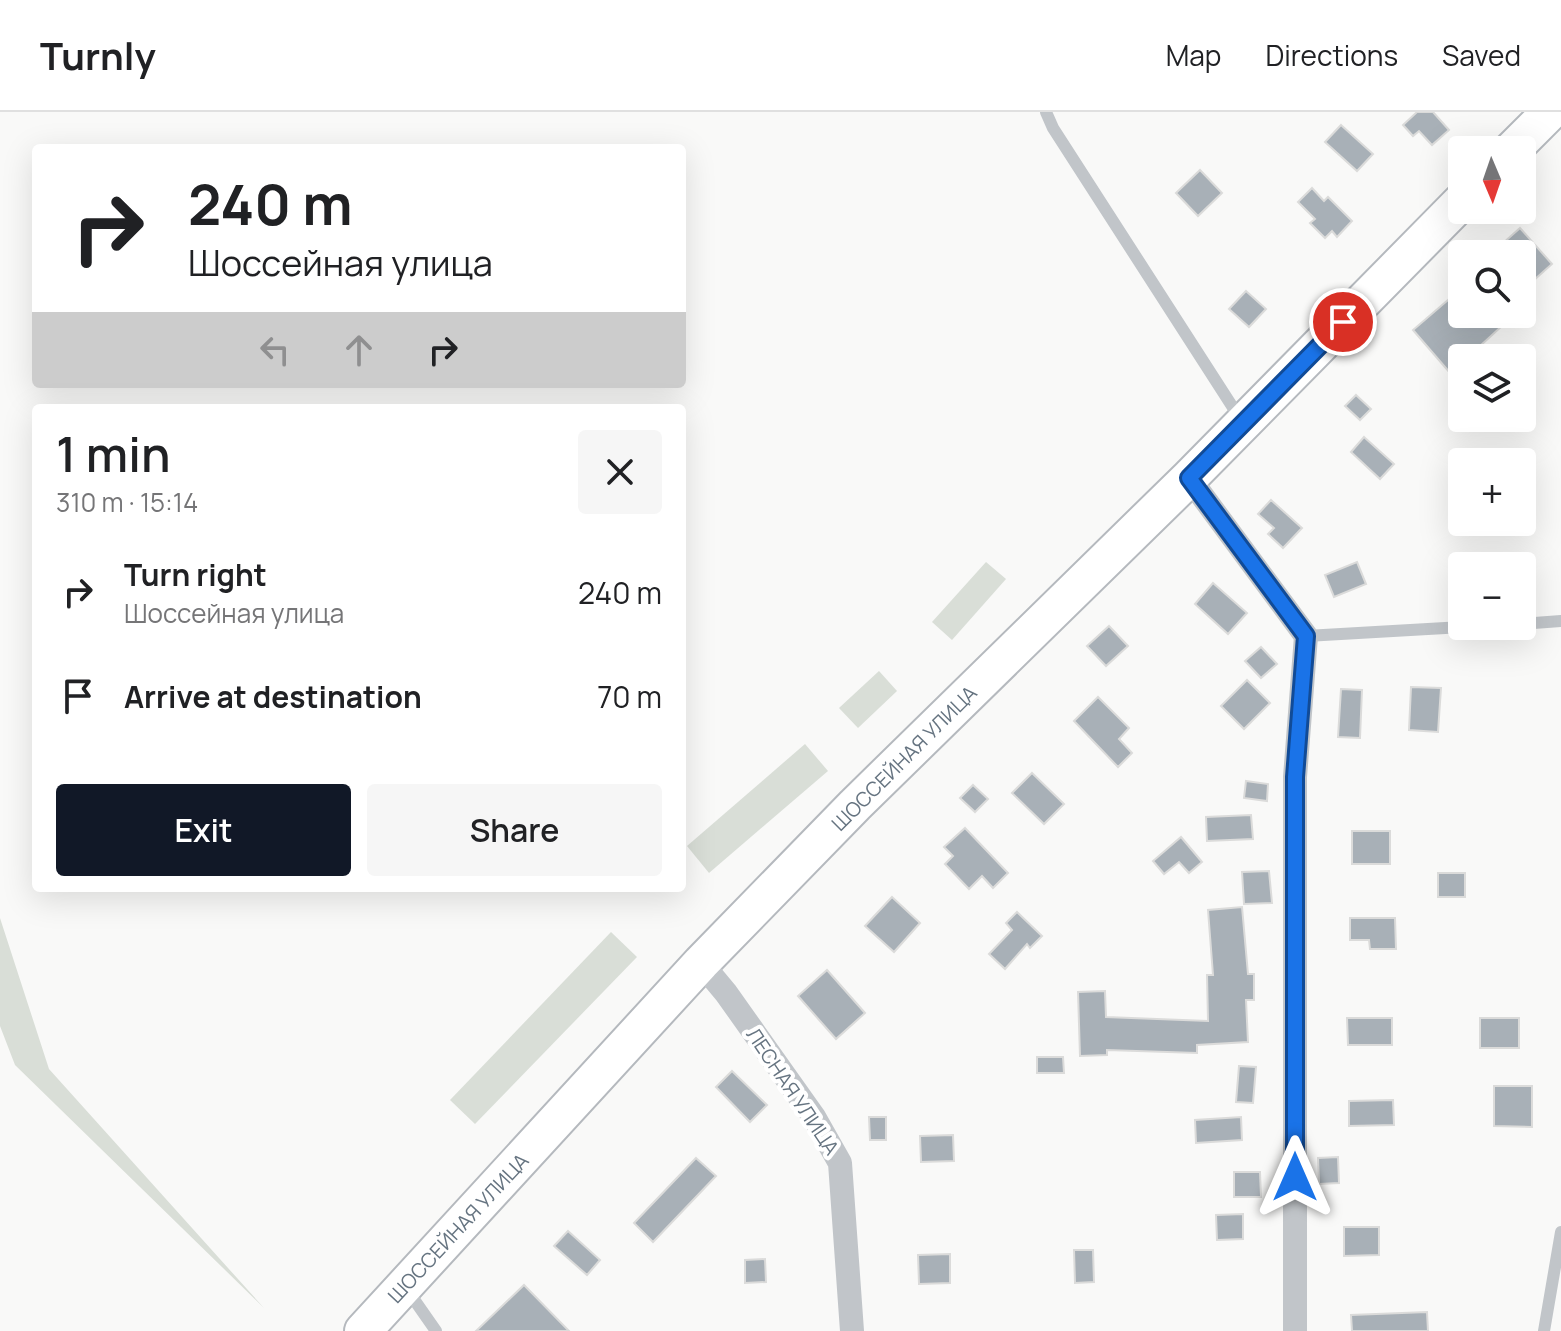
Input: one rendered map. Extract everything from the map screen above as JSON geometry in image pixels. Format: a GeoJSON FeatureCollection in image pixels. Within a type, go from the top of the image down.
{"type":"FeatureCollection","features":[{"type":"Feature","properties":{"kind":"main road"},"geometry":{"type":"LineString","coordinates":[[1526,136],[1550,112]]}},
{"type":"Feature","properties":{"kind":"main road","name":"ШОССЕЙНАЯ УЛИЦА"},"geometry":{"type":"LineString","coordinates":[[363,1331],[701,963],[855,805],[1189,478],[1448,215]]}},
{"type":"Feature","properties":{"kind":"street"},"geometry":{"type":"LineString","coordinates":[[1189,478],[1306,636],[1295,777],[1295,1331]]}},
{"type":"Feature","properties":{"kind":"street","name":"ЛЕСНАЯ УЛИЦА"},"geometry":{"type":"LineString","coordinates":[[701,963],[726,993],[814,1117],[840,1163],[852,1331]]}},
{"type":"Feature","properties":{"kind":"lane"},"geometry":{"type":"LineString","coordinates":[[1046,112],[1053,128],[1243,423]]}},
{"type":"Feature","properties":{"kind":"lane"},"geometry":{"type":"LineString","coordinates":[[1536,623],[1561,621]]}},
{"type":"Feature","properties":{"kind":"lane"},"geometry":{"type":"LineString","coordinates":[[1306,636],[1448,628]]}},
{"type":"Feature","properties":{"kind":"lane"},"geometry":{"type":"LineString","coordinates":[[1544,1331],[1561,1232]]}},
{"type":"Feature","properties":{"kind":"lane"},"geometry":{"type":"LineString","coordinates":[[404,1286],[436,1331]]}},
{"type":"Feature","properties":{"kind":"shaded area"},"geometry":{"type":"Polygon","coordinates":[[[986,562],[1006,579],[952,640],[932,622],[986,562]]]}},
{"type":"Feature","properties":{"kind":"shaded area"},"geometry":{"type":"Polygon","coordinates":[[[879,671],[897,691],[858,728],[839,708],[879,671]]]}},
{"type":"Feature","properties":{"kind":"shaded area"},"geometry":{"type":"Polygon","coordinates":[[[805,744],[828,771],[709,873],[687,846],[805,744]]]}},
{"type":"Feature","properties":{"kind":"shaded area"},"geometry":{"type":"Polygon","coordinates":[[[0,918],[49,1069],[264,1308],[15,1065],[0,1026],[0,918]]]}},
{"type":"Feature","properties":{"kind":"shaded area"},"geometry":{"type":"Polygon","coordinates":[[[611,932],[637,957],[475,1124],[450,1100],[611,932]]]}},
{"type":"Feature","properties":{"kind":"building"},"geometry":{"type":"Polygon","coordinates":[[[1417,112],[1433,112],[1449,130],[1432,145],[1419,131],[1413,136],[1403,125],[1417,112]]]}},
{"type":"Feature","properties":{"kind":"building"},"geometry":{"type":"Polygon","coordinates":[[[1341,125],[1373,154],[1357,171],[1325,142],[1341,125]]]}},
{"type":"Feature","properties":{"kind":"building"},"geometry":{"type":"Polygon","coordinates":[[[1200,170],[1222,193],[1198,216],[1176,193],[1200,170]]]}},
{"type":"Feature","properties":{"kind":"building"},"geometry":{"type":"Polygon","coordinates":[[[1312,188],[1324,201],[1328,197],[1352,221],[1337,237],[1332,231],[1325,238],[1310,223],[1315,219],[1298,202],[1312,188]]]}},
{"type":"Feature","properties":{"kind":"building"},"geometry":{"type":"Polygon","coordinates":[[[1520,228],[1531,240],[1506,240],[1520,228]]]}},
{"type":"Feature","properties":{"kind":"building"},"geometry":{"type":"Polygon","coordinates":[[[1536,246],[1552,264],[1536,278],[1536,246]]]}},
{"type":"Feature","properties":{"kind":"building"},"geometry":{"type":"Polygon","coordinates":[[[1246,291],[1266,309],[1249,327],[1229,309],[1246,291]]]}},
{"type":"Feature","properties":{"kind":"building"},"geometry":{"type":"Polygon","coordinates":[[[1448,300],[1448,328],[1500,328],[1482,344],[1448,344],[1448,371],[1413,330],[1448,300]]]}},
{"type":"Feature","properties":{"kind":"building"},"geometry":{"type":"Polygon","coordinates":[[[1356,395],[1371,409],[1360,420],[1345,406],[1356,395]]]}},
{"type":"Feature","properties":{"kind":"building"},"geometry":{"type":"Polygon","coordinates":[[[1364,437],[1394,464],[1380,479],[1351,452],[1364,437]]]}},
{"type":"Feature","properties":{"kind":"building"},"geometry":{"type":"Polygon","coordinates":[[[1271,500],[1302,528],[1283,548],[1268,534],[1274,528],[1258,514],[1271,500]]]}},
{"type":"Feature","properties":{"kind":"building"},"geometry":{"type":"Polygon","coordinates":[[[1357,562],[1366,584],[1334,597],[1325,575],[1357,562]]]}},
{"type":"Feature","properties":{"kind":"building"},"geometry":{"type":"Polygon","coordinates":[[[1213,583],[1247,613],[1228,634],[1195,604],[1213,583]]]}},
{"type":"Feature","properties":{"kind":"building"},"geometry":{"type":"Polygon","coordinates":[[[1109,626],[1128,646],[1106,666],[1087,646],[1109,626]]]}},
{"type":"Feature","properties":{"kind":"building"},"geometry":{"type":"Polygon","coordinates":[[[1261,647],[1277,664],[1261,678],[1245,661],[1261,647]]]}},
{"type":"Feature","properties":{"kind":"building"},"geometry":{"type":"Polygon","coordinates":[[[1247,680],[1270,703],[1244,729],[1221,706],[1247,680]]]}},
{"type":"Feature","properties":{"kind":"building"},"geometry":{"type":"Polygon","coordinates":[[[1411,687],[1441,688],[1438,732],[1409,730],[1411,687]]]}},
{"type":"Feature","properties":{"kind":"building"},"geometry":{"type":"Polygon","coordinates":[[[1341,689],[1362,690],[1360,738],[1338,737],[1341,689]]]}},
{"type":"Feature","properties":{"kind":"building"},"geometry":{"type":"Polygon","coordinates":[[[1098,697],[1129,728],[1119,739],[1132,753],[1118,767],[1074,721],[1098,697]]]}},
{"type":"Feature","properties":{"kind":"building"},"geometry":{"type":"Polygon","coordinates":[[[1032,773],[1064,804],[1044,824],[1012,793],[1032,773]]]}},
{"type":"Feature","properties":{"kind":"building"},"geometry":{"type":"Polygon","coordinates":[[[1246,781],[1268,784],[1267,801],[1244,798],[1246,781]]]}},
{"type":"Feature","properties":{"kind":"building"},"geometry":{"type":"Polygon","coordinates":[[[973,785],[988,799],[975,812],[960,798],[973,785]]]}},
{"type":"Feature","properties":{"kind":"building"},"geometry":{"type":"Polygon","coordinates":[[[1251,815],[1253,839],[1207,841],[1206,817],[1251,815]]]}},
{"type":"Feature","properties":{"kind":"building"},"geometry":{"type":"Polygon","coordinates":[[[965,828],[1008,873],[993,888],[982,876],[969,889],[945,864],[953,856],[944,847],[965,828]]]}},
{"type":"Feature","properties":{"kind":"building"},"geometry":{"type":"Polygon","coordinates":[[[1352,831],[1390,831],[1390,864],[1352,864],[1352,831]]]}},
{"type":"Feature","properties":{"kind":"building"},"geometry":{"type":"Polygon","coordinates":[[[1181,837],[1202,862],[1189,873],[1179,862],[1164,874],[1153,861],[1181,837]]]}},
{"type":"Feature","properties":{"kind":"building"},"geometry":{"type":"Polygon","coordinates":[[[1269,871],[1272,903],[1244,904],[1242,872],[1269,871]]]}},
{"type":"Feature","properties":{"kind":"building"},"geometry":{"type":"Polygon","coordinates":[[[1438,873],[1465,873],[1465,897],[1438,897],[1438,873]]]}},
{"type":"Feature","properties":{"kind":"building"},"geometry":{"type":"Polygon","coordinates":[[[892,897],[920,923],[894,952],[865,926],[892,897]]]}},
{"type":"Feature","properties":{"kind":"building"},"geometry":{"type":"Polygon","coordinates":[[[1242,907],[1248,974],[1254,974],[1254,1000],[1246,1000],[1248,1042],[1197,1045],[1197,1053],[1107,1050],[1107,1055],[1080,1056],[1078,992],[1105,991],[1106,1017],[1208,1021],[1207,975],[1213,975],[1208,910],[1242,907]]]}},
{"type":"Feature","properties":{"kind":"building"},"geometry":{"type":"Polygon","coordinates":[[[1017,912],[1042,936],[1030,948],[1027,944],[1005,969],[989,954],[1012,930],[1006,923],[1017,912]]]}},
{"type":"Feature","properties":{"kind":"building"},"geometry":{"type":"Polygon","coordinates":[[[1350,918],[1395,918],[1396,949],[1370,949],[1369,940],[1350,940],[1350,918]]]}},
{"type":"Feature","properties":{"kind":"building"},"geometry":{"type":"Polygon","coordinates":[[[827,970],[865,1013],[836,1039],[798,996],[827,970]]]}},
{"type":"Feature","properties":{"kind":"building"},"geometry":{"type":"Polygon","coordinates":[[[1347,1018],[1392,1018],[1392,1045],[1348,1045],[1347,1018]]]}},
{"type":"Feature","properties":{"kind":"building"},"geometry":{"type":"Polygon","coordinates":[[[1480,1018],[1519,1018],[1519,1048],[1480,1048],[1480,1018]]]}},
{"type":"Feature","properties":{"kind":"building"},"geometry":{"type":"Polygon","coordinates":[[[1037,1057],[1063,1057],[1064,1073],[1037,1073],[1037,1057]]]}},
{"type":"Feature","properties":{"kind":"building"},"geometry":{"type":"Polygon","coordinates":[[[1239,1066],[1256,1067],[1253,1103],[1236,1102],[1239,1066]]]}},
{"type":"Feature","properties":{"kind":"building"},"geometry":{"type":"Polygon","coordinates":[[[732,1071],[767,1105],[750,1122],[716,1087],[732,1071]]]}},
{"type":"Feature","properties":{"kind":"building"},"geometry":{"type":"Polygon","coordinates":[[[1494,1086],[1532,1086],[1532,1127],[1494,1126],[1494,1086]]]}},
{"type":"Feature","properties":{"kind":"building"},"geometry":{"type":"Polygon","coordinates":[[[1393,1100],[1394,1125],[1349,1126],[1349,1101],[1393,1100]]]}},
{"type":"Feature","properties":{"kind":"building"},"geometry":{"type":"Polygon","coordinates":[[[869,1117],[886,1117],[886,1140],[870,1140],[869,1117]]]}},
{"type":"Feature","properties":{"kind":"building"},"geometry":{"type":"Polygon","coordinates":[[[1241,1117],[1242,1140],[1196,1143],[1195,1120],[1241,1117]]]}},
{"type":"Feature","properties":{"kind":"building"},"geometry":{"type":"Polygon","coordinates":[[[953,1135],[954,1161],[921,1162],[920,1136],[953,1135]]]}},
{"type":"Feature","properties":{"kind":"building"},"geometry":{"type":"Polygon","coordinates":[[[1338,1157],[1339,1183],[1319,1184],[1318,1158],[1338,1157]]]}},
{"type":"Feature","properties":{"kind":"building"},"geometry":{"type":"Polygon","coordinates":[[[696,1158],[716,1176],[653,1242],[634,1223],[696,1158]]]}},
{"type":"Feature","properties":{"kind":"building"},"geometry":{"type":"Polygon","coordinates":[[[1234,1172],[1260,1172],[1261,1197],[1234,1197],[1234,1172]]]}},
{"type":"Feature","properties":{"kind":"building"},"geometry":{"type":"Polygon","coordinates":[[[1243,1214],[1243,1239],[1217,1240],[1216,1215],[1243,1214]]]}},
{"type":"Feature","properties":{"kind":"building"},"geometry":{"type":"Polygon","coordinates":[[[1344,1227],[1379,1227],[1379,1255],[1344,1256],[1344,1227]]]}},
{"type":"Feature","properties":{"kind":"building"},"geometry":{"type":"Polygon","coordinates":[[[568,1231],[600,1260],[587,1275],[554,1246],[568,1231]]]}},
{"type":"Feature","properties":{"kind":"building"},"geometry":{"type":"Polygon","coordinates":[[[1074,1250],[1093,1250],[1094,1282],[1075,1283],[1074,1250]]]}},
{"type":"Feature","properties":{"kind":"building"},"geometry":{"type":"Polygon","coordinates":[[[950,1254],[950,1283],[919,1284],[918,1255],[950,1254]]]}},
{"type":"Feature","properties":{"kind":"building"},"geometry":{"type":"Polygon","coordinates":[[[765,1259],[766,1282],[745,1283],[745,1260],[765,1259]]]}},
{"type":"Feature","properties":{"kind":"building"},"geometry":{"type":"Polygon","coordinates":[[[524,1285],[569,1331],[476,1331],[524,1285]]]}},
{"type":"Feature","properties":{"kind":"building"},"geometry":{"type":"Polygon","coordinates":[[[1427,1312],[1428,1331],[1352,1331],[1351,1315],[1427,1312]]]}},
{"type":"Feature","properties":{"kind":"route"},"geometry":{"type":"LineString","coordinates":[[1295,1177],[1295,777],[1306,636],[1189,478],[1343,322]]}}]}
